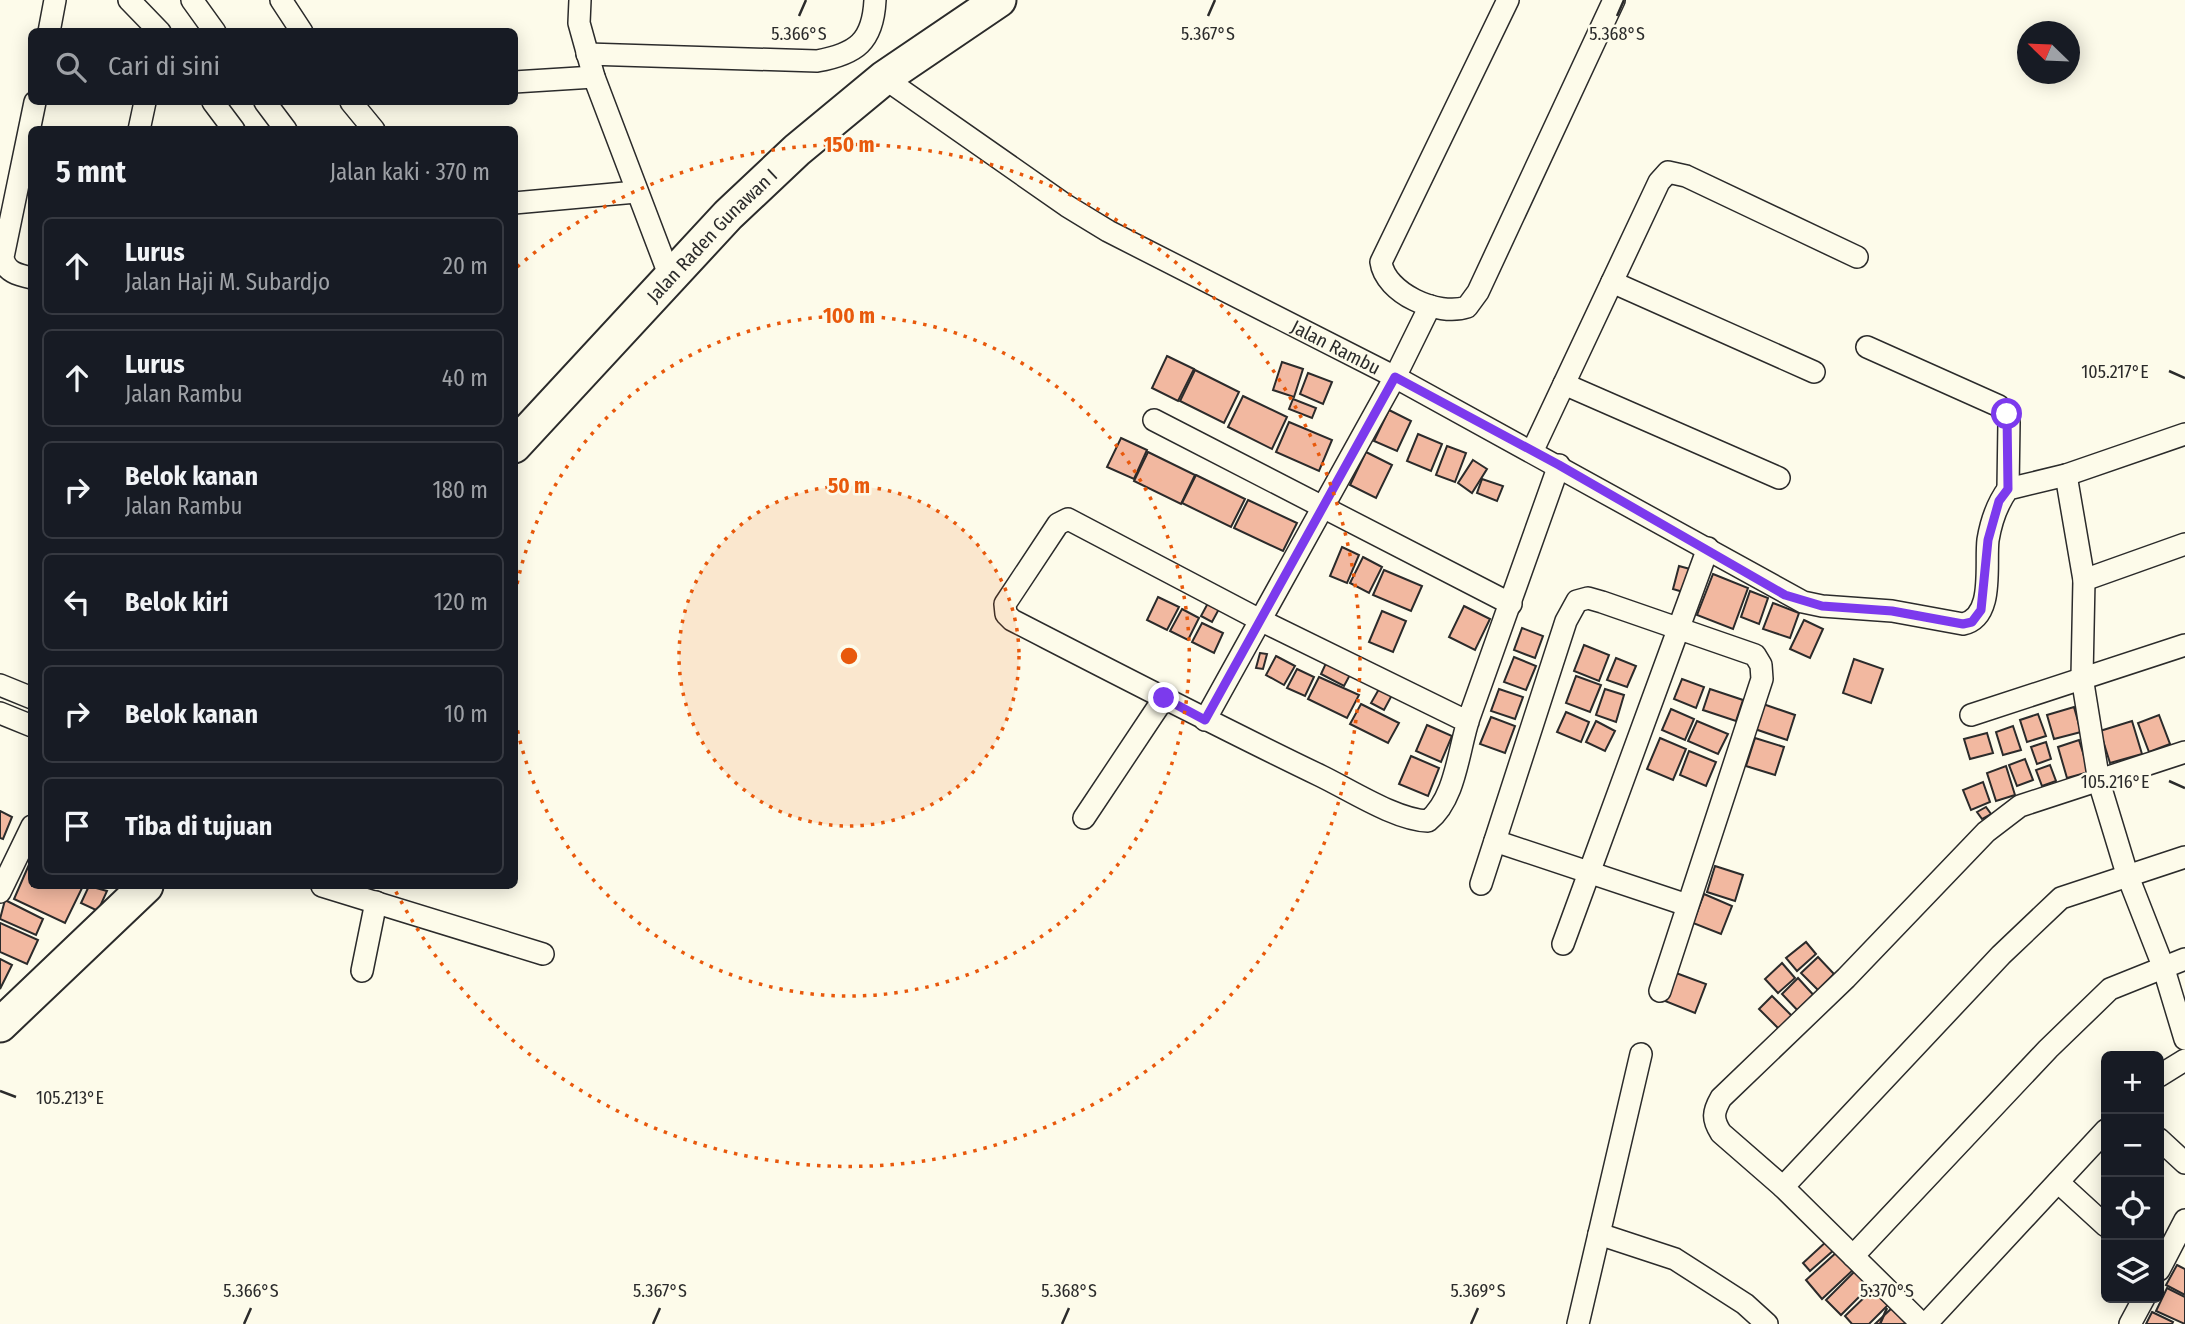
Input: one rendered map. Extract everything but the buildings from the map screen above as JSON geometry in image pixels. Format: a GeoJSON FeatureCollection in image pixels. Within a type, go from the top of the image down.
{"type":"FeatureCollection","features":[{"type":"Feature","properties":{"kind":"highway","name":"Jalan Raden Gunawan I"},"geometry":{"type":"LineString","coordinates":[[518,442],[728,215],[797,150],[884,78],[999,0]]}},
{"type":"Feature","properties":{"kind":"highway"},"geometry":{"type":"LineString","coordinates":[[0,1025],[143,889]]}},
{"type":"Feature","properties":{"kind":"street"},"geometry":{"type":"LineString","coordinates":[[50,28],[55,0]]}},
{"type":"Feature","properties":{"kind":"street"},"geometry":{"type":"LineString","coordinates":[[129,0],[156,28]]}},
{"type":"Feature","properties":{"kind":"street"},"geometry":{"type":"LineString","coordinates":[[192,0],[212,28]]}},
{"type":"Feature","properties":{"kind":"street"},"geometry":{"type":"LineString","coordinates":[[281,0],[299,28]]}},
{"type":"Feature","properties":{"kind":"street"},"geometry":{"type":"LineString","coordinates":[[580,0],[579,23],[594,77],[670,277]]}},
{"type":"Feature","properties":{"kind":"street"},"geometry":{"type":"LineString","coordinates":[[587,54],[817,61],[853,50],[869,35],[875,0]]}},
{"type":"Feature","properties":{"kind":"street"},"geometry":{"type":"LineString","coordinates":[[1508,0],[1381,262],[1383,275],[1392,285],[1430,306],[1458,310],[1466,307],[1478,292],[1614,0]]}},
{"type":"Feature","properties":{"kind":"street"},"geometry":{"type":"LineString","coordinates":[[518,82],[594,77]]}},
{"type":"Feature","properties":{"kind":"street","name":"Jalan Rambu"},"geometry":{"type":"LineString","coordinates":[[884,78],[1067,206],[1559,465],[1708,548],[1785,595],[1803,602],[1892,611],[1963,624],[1972,622],[1981,610],[1988,540],[1999,501],[2008,489]]}},
{"type":"Feature","properties":{"kind":"street"},"geometry":{"type":"LineString","coordinates":[[29,126],[33,105]]}},
{"type":"Feature","properties":{"kind":"street"},"geometry":{"type":"LineString","coordinates":[[140,126],[144,105]]}},
{"type":"Feature","properties":{"kind":"street"},"geometry":{"type":"LineString","coordinates":[[214,105],[231,126]]}},
{"type":"Feature","properties":{"kind":"street"},"geometry":{"type":"LineString","coordinates":[[267,105],[283,126]]}},
{"type":"Feature","properties":{"kind":"street"},"geometry":{"type":"LineString","coordinates":[[353,105],[371,126]]}},
{"type":"Feature","properties":{"kind":"street"},"geometry":{"type":"LineString","coordinates":[[28,132],[3,257],[4,264],[13,274],[28,277]]}},
{"type":"Feature","properties":{"kind":"street"},"geometry":{"type":"LineString","coordinates":[[1532,452],[1659,182],[1668,172],[1686,176],[1857,257]]}},
{"type":"Feature","properties":{"kind":"street"},"geometry":{"type":"LineString","coordinates":[[518,203],[636,192]]}},
{"type":"Feature","properties":{"kind":"street"},"geometry":{"type":"LineString","coordinates":[[1612,282],[1814,372]]}},
{"type":"Feature","properties":{"kind":"street"},"geometry":{"type":"LineString","coordinates":[[1205,720],[1395,377],[1430,306]]}},
{"type":"Feature","properties":{"kind":"street"},"geometry":{"type":"LineString","coordinates":[[1867,347],[1999,406],[2007,414],[2008,489],[2066,475],[2185,433]]}},
{"type":"Feature","properties":{"kind":"street"},"geometry":{"type":"LineString","coordinates":[[1564,384],[1779,478]]}},
{"type":"Feature","properties":{"kind":"street"},"geometry":{"type":"LineString","coordinates":[[1154,420],[1511,604]]}},
{"type":"Feature","properties":{"kind":"street"},"geometry":{"type":"LineString","coordinates":[[1468,722],[1260,620],[1072,520],[1061,520],[1005,604],[1006,614],[1205,720],[1383,806],[1419,821],[1428,821],[1438,813],[1448,793],[1468,722],[1559,465]]}},
{"type":"Feature","properties":{"kind":"street"},"geometry":{"type":"LineString","coordinates":[[2066,475],[2084,580],[2082,677],[2099,782],[2127,874],[2163,966],[2185,1039]]}},
{"type":"Feature","properties":{"kind":"street"},"geometry":{"type":"LineString","coordinates":[[2084,580],[2185,544]]}},
{"type":"Feature","properties":{"kind":"street"},"geometry":{"type":"LineString","coordinates":[[1563,944],[1708,548]]}},
{"type":"Feature","properties":{"kind":"street"},"geometry":{"type":"LineString","coordinates":[[1481,884],[1572,607],[1577,601],[1588,598],[1755,655],[1761,665],[1762,679],[1660,991]]}},
{"type":"Feature","properties":{"kind":"street"},"geometry":{"type":"LineString","coordinates":[[1971,715],[2185,645]]}},
{"type":"Feature","properties":{"kind":"street"},"geometry":{"type":"LineString","coordinates":[[0,685],[28,696]]}},
{"type":"Feature","properties":{"kind":"street"},"geometry":{"type":"LineString","coordinates":[[1084,818],[1164,698]]}},
{"type":"Feature","properties":{"kind":"street"},"geometry":{"type":"LineString","coordinates":[[0,713],[28,724]]}},
{"type":"Feature","properties":{"kind":"street"},"geometry":{"type":"LineString","coordinates":[[2101,1135],[1924,1324],[1783,1187],[1721,1133],[1715,1123],[1714,1110],[1721,1098],[1846,978],[1986,832],[2020,806],[2185,752]]}},
{"type":"Feature","properties":{"kind":"street"},"geometry":{"type":"LineString","coordinates":[[0,892],[28,834]]}},
{"type":"Feature","properties":{"kind":"street"},"geometry":{"type":"LineString","coordinates":[[1495,841],[1687,905]]}},
{"type":"Feature","properties":{"kind":"street"},"geometry":{"type":"LineString","coordinates":[[1783,1187],[2001,955],[2061,898],[2185,857]]}},
{"type":"Feature","properties":{"kind":"street"},"geometry":{"type":"LineString","coordinates":[[332,889],[543,954]]}},
{"type":"Feature","properties":{"kind":"street"},"geometry":{"type":"LineString","coordinates":[[362,971],[376,902]]}},
{"type":"Feature","properties":{"kind":"street"},"geometry":{"type":"LineString","coordinates":[[1853,1256],[2048,1049],[2110,989],[2185,958]]}},
{"type":"Feature","properties":{"kind":"street"},"geometry":{"type":"LineString","coordinates":[[1578,1324],[1641,1054]]}},
{"type":"Feature","properties":{"kind":"street"},"geometry":{"type":"LineString","coordinates":[[2164,1073],[2185,1060]]}},
{"type":"Feature","properties":{"kind":"street"},"geometry":{"type":"LineString","coordinates":[[2164,1144],[2185,1163]]}},
{"type":"Feature","properties":{"kind":"street"},"geometry":{"type":"LineString","coordinates":[[2058,1182],[2101,1221]]}},
{"type":"Feature","properties":{"kind":"street"},"geometry":{"type":"LineString","coordinates":[[2164,1260],[2185,1220]]}},
{"type":"Feature","properties":{"kind":"street"},"geometry":{"type":"LineString","coordinates":[[1599,1234],[1675,1259],[1745,1304],[1767,1324]]}},
{"type":"Feature","properties":{"kind":"street"},"geometry":{"type":"LineString","coordinates":[[2130,1324],[2141,1303]]}},
{"type":"Feature","properties":{"kind":"route"},"geometry":{"type":"LineString","coordinates":[[1164,698],[1205,720],[1395,377],[1708,548],[1785,595],[1822,606],[1869,608],[1963,624],[1972,622],[1981,610],[1988,540],[1999,501],[2008,489],[2007,414]]}}]}
